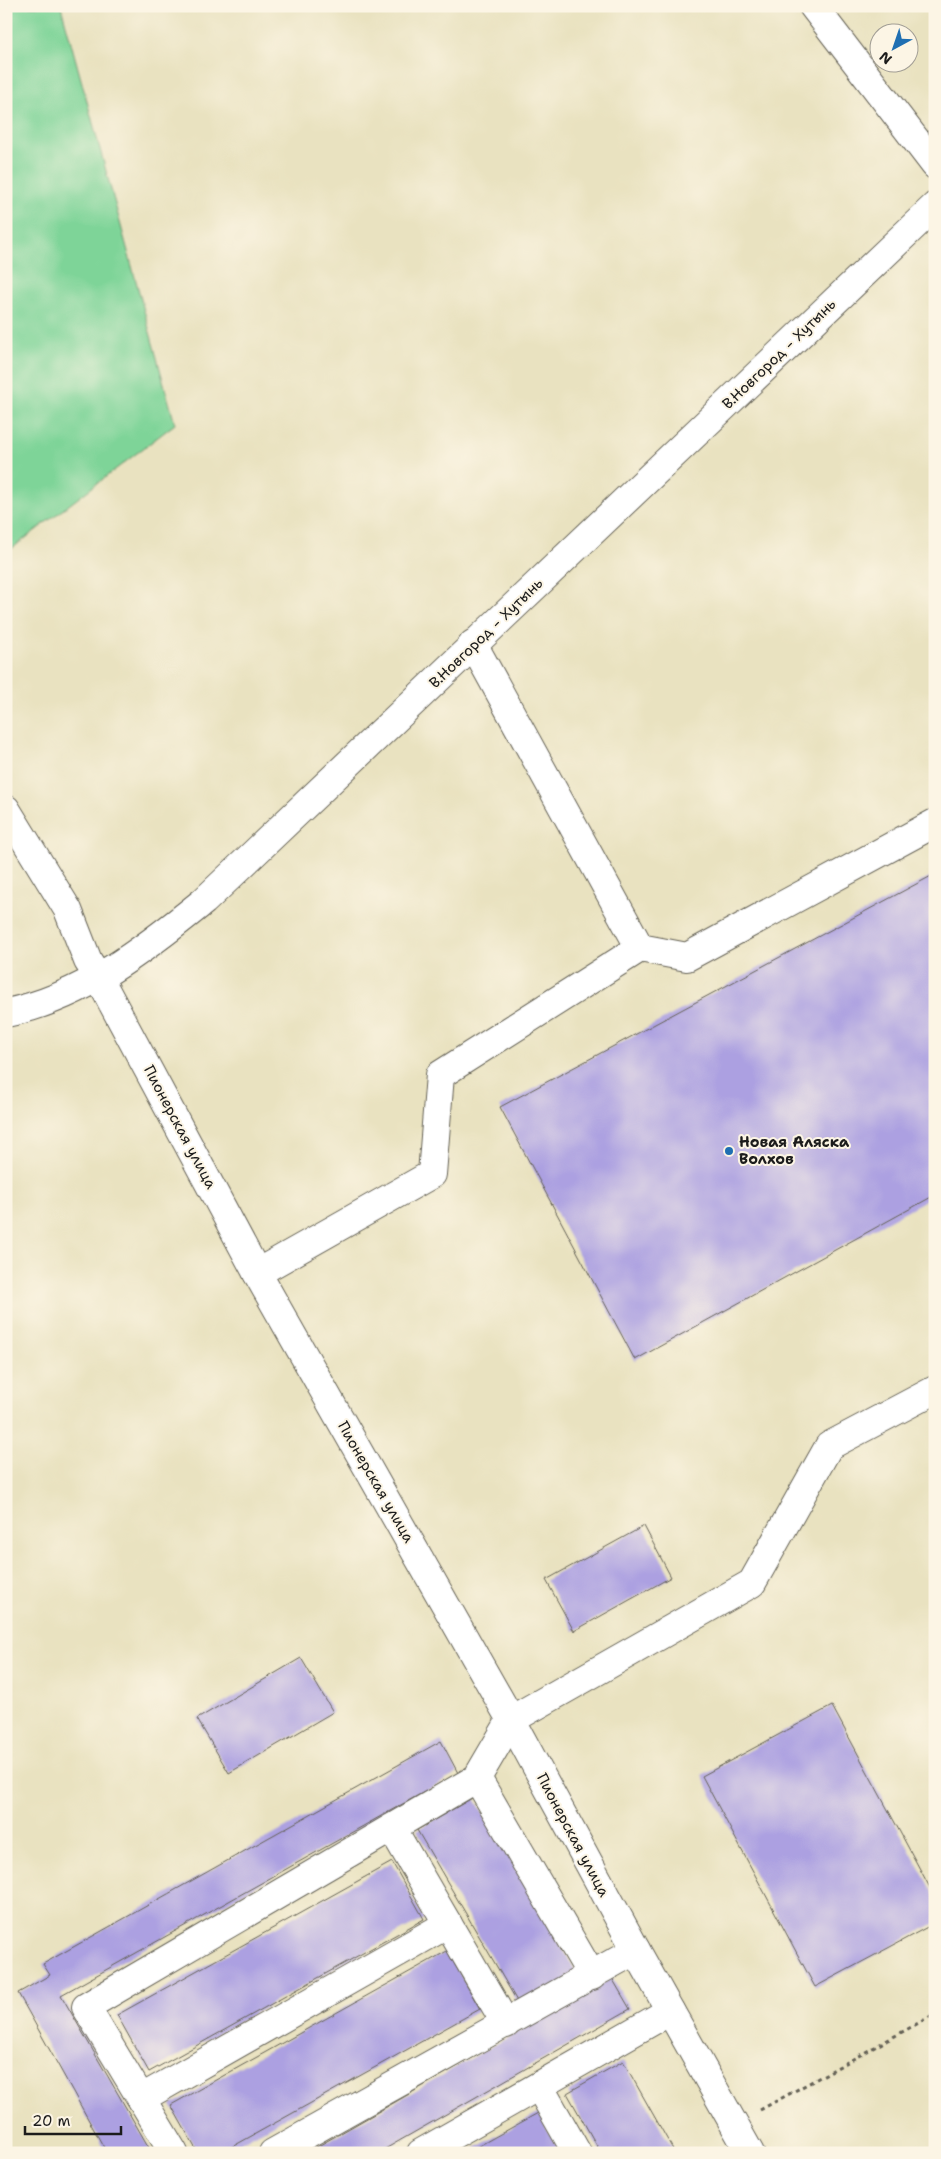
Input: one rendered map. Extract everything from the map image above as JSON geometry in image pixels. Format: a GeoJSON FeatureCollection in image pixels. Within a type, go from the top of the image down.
{"type":"FeatureCollection","features":[{"type":"Feature","properties":{"kind":"street"},"geometry":{"type":"LineString","coordinates":[[812,6],[935,165]]}},
{"type":"Feature","properties":{"kind":"street","name":"В.Новгород - Хутынь"},"geometry":{"type":"LineString","coordinates":[[6,1013],[28,1009],[99,978],[159,938],[204,901],[935,206]]}},
{"type":"Feature","properties":{"kind":"street"},"geometry":{"type":"LineString","coordinates":[[473,644],[640,948]]}},
{"type":"Feature","properties":{"kind":"street","name":"Пионерская улица"},"geometry":{"type":"LineString","coordinates":[[6,809],[68,910],[88,961],[99,978],[258,1273],[510,1720],[750,2153]]}},
{"type":"Feature","properties":{"kind":"street"},"geometry":{"type":"LineString","coordinates":[[258,1273],[432,1174],[440,1075],[640,948],[687,957],[935,824]]}},
{"type":"Feature","properties":{"kind":"street"},"geometry":{"type":"LineString","coordinates":[[174,2153],[86,2007],[477,1778],[510,1720],[752,1583],[829,1446],[935,1390]]}},
{"type":"Feature","properties":{"kind":"street"},"geometry":{"type":"LineString","coordinates":[[477,1778],[592,1976]]}},
{"type":"Feature","properties":{"kind":"street"},"geometry":{"type":"LineString","coordinates":[[392,1828],[506,2024]]}},
{"type":"Feature","properties":{"kind":"street"},"geometry":{"type":"LineString","coordinates":[[142,2098],[448,1924]]}},
{"type":"Feature","properties":{"kind":"street"},"geometry":{"type":"LineString","coordinates":[[273,2153],[636,1950]]}},
{"type":"Feature","properties":{"kind":"street"},"geometry":{"type":"LineString","coordinates":[[421,2153],[670,2011]]}},
{"type":"Feature","properties":{"kind":"street"},"geometry":{"type":"LineString","coordinates":[[539,2086],[577,2153]]}},
{"type":"Feature","properties":{"kind":"path"},"geometry":{"type":"LineString","coordinates":[[734,2124],[935,2014]]}},
{"type":"Feature","properties":{"kind":"green space"},"geometry":{"type":"Polygon","coordinates":[[[6,6],[61,6],[175,424],[6,553],[6,6]]]}},
{"type":"Feature","properties":{"kind":"building","name":"Новая Аляска Волхов"},"geometry":{"type":"Polygon","coordinates":[[[935,874],[935,1195],[635,1360],[500,1107],[935,874]]]}},
{"type":"Feature","properties":{"kind":"building"},"geometry":{"type":"Polygon","coordinates":[[[644,1526],[671,1577],[574,1631],[546,1580],[644,1526]]]}},
{"type":"Feature","properties":{"kind":"building"},"geometry":{"type":"Polygon","coordinates":[[[301,1658],[333,1712],[229,1773],[197,1719],[301,1658]]]}},
{"type":"Feature","properties":{"kind":"building"},"geometry":{"type":"Polygon","coordinates":[[[832,1706],[935,1897],[935,1923],[815,1987],[702,1776],[832,1706]]]}},
{"type":"Feature","properties":{"kind":"building"},"geometry":{"type":"Polygon","coordinates":[[[441,1741],[458,1773],[61,1995],[152,2153],[107,2153],[18,1993],[50,1975],[43,1964],[441,1741]]]}},
{"type":"Feature","properties":{"kind":"building"},"geometry":{"type":"Polygon","coordinates":[[[474,1797],[578,1975],[521,2008],[417,1830],[474,1797]]]}},
{"type":"Feature","properties":{"kind":"building"},"geometry":{"type":"Polygon","coordinates":[[[392,1862],[424,1919],[149,2072],[117,2015],[392,1862]]]}},
{"type":"Feature","properties":{"kind":"building"},"geometry":{"type":"Polygon","coordinates":[[[447,1951],[480,2009],[221,2153],[198,2153],[171,2105],[447,1951]]]}},
{"type":"Feature","properties":{"kind":"building"},"geometry":{"type":"Polygon","coordinates":[[[612,1978],[630,2009],[378,2153],[306,2153],[612,1978]]]}},
{"type":"Feature","properties":{"kind":"building"},"geometry":{"type":"Polygon","coordinates":[[[623,2061],[675,2153],[601,2153],[567,2093],[623,2061]]]}},
{"type":"Feature","properties":{"kind":"building"},"geometry":{"type":"Polygon","coordinates":[[[538,2113],[561,2153],[466,2153],[538,2113]]]}},
{"type":"Feature","properties":{"kind":"place","name":"Новая Аляска Волхов"},"geometry":{"type":"Point","coordinates":[729,1151]}}]}
